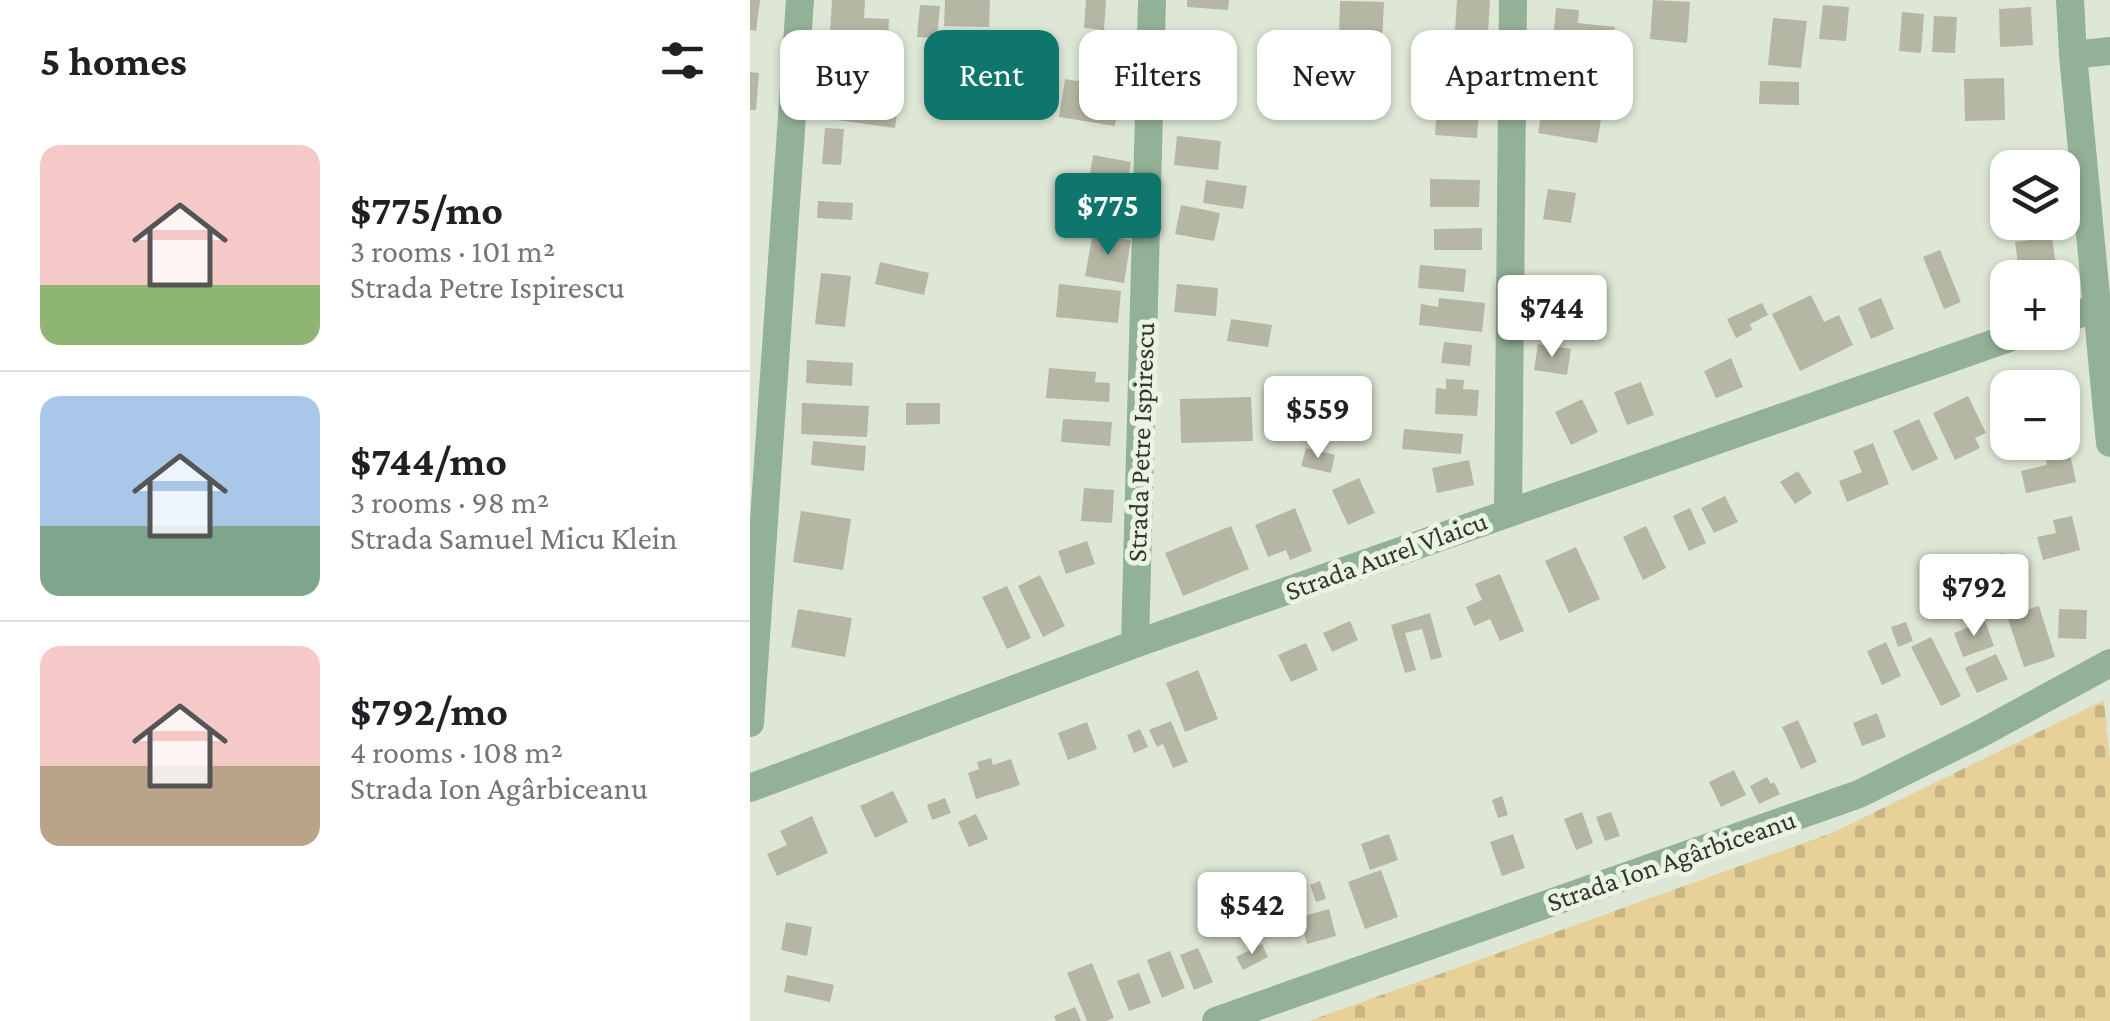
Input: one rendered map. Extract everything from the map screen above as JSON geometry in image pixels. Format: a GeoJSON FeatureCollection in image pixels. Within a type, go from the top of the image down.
{"type":"FeatureCollection","features":[{"type":"Feature","properties":{"kind":"street"},"geometry":{"type":"LineString","coordinates":[[750,723],[800,0]]}},
{"type":"Feature","properties":{"kind":"street","name":"Strada Petre Ispirescu"},"geometry":{"type":"LineString","coordinates":[[1135,644],[1152,0]]}},
{"type":"Feature","properties":{"kind":"street"},"geometry":{"type":"LineString","coordinates":[[1508,512],[1513,0]]}},
{"type":"Feature","properties":{"kind":"street"},"geometry":{"type":"LineString","coordinates":[[2070,0],[2109,428]]}},
{"type":"Feature","properties":{"kind":"street"},"geometry":{"type":"LineString","coordinates":[[2073,55],[2110,51]]}},
{"type":"Feature","properties":{"kind":"street"},"geometry":{"type":"LineString","coordinates":[[2080,314],[2099,307]]}},
{"type":"Feature","properties":{"kind":"street","name":"Strada Aurel Vlaicu"},"geometry":{"type":"LineString","coordinates":[[750,788],[1135,644],[1990,345]]}},
{"type":"Feature","properties":{"kind":"street","name":"Strada Ion Agârbiceanu"},"geometry":{"type":"LineString","coordinates":[[1216,1021],[1859,794],[2110,663]]}},
{"type":"Feature","properties":{"kind":"green space"},"geometry":{"type":"Polygon","coordinates":[[[2104,700],[2110,763],[2110,1021],[1309,1021],[1834,832],[2104,700]]]}},
{"type":"Feature","properties":{"kind":"building"},"geometry":{"type":"Polygon","coordinates":[[[750,0],[760,0],[756,31],[750,30],[750,0]]]}},
{"type":"Feature","properties":{"kind":"building"},"geometry":{"type":"Polygon","coordinates":[[[832,0],[865,0],[864,18],[889,19],[888,30],[830,30],[832,0]]]}},
{"type":"Feature","properties":{"kind":"building"},"geometry":{"type":"Polygon","coordinates":[[[945,0],[990,0],[989,27],[944,26],[945,0]]]}},
{"type":"Feature","properties":{"kind":"building"},"geometry":{"type":"Polygon","coordinates":[[[1086,0],[1106,0],[1104,30],[1084,28],[1086,0]]]}},
{"type":"Feature","properties":{"kind":"building"},"geometry":{"type":"Polygon","coordinates":[[[1187,0],[1229,0],[1228,10],[1187,7],[1187,0]]]}},
{"type":"Feature","properties":{"kind":"building"},"geometry":{"type":"Polygon","coordinates":[[[1457,0],[1490,0],[1488,30],[1455,30],[1457,0]]]}},
{"type":"Feature","properties":{"kind":"building"},"geometry":{"type":"Polygon","coordinates":[[[1653,0],[1690,2],[1687,43],[1650,39],[1653,0]]]}},
{"type":"Feature","properties":{"kind":"building"},"geometry":{"type":"Polygon","coordinates":[[[1340,1],[1384,2],[1383,30],[1339,30],[1340,1]]]}},
{"type":"Feature","properties":{"kind":"building"},"geometry":{"type":"Polygon","coordinates":[[[920,5],[940,6],[938,30],[924,30],[924,37],[917,37],[920,5]]]}},
{"type":"Feature","properties":{"kind":"building"},"geometry":{"type":"Polygon","coordinates":[[[1823,5],[1849,7],[1846,41],[1819,39],[1823,5]]]}},
{"type":"Feature","properties":{"kind":"building"},"geometry":{"type":"Polygon","coordinates":[[[2031,7],[2033,45],[2000,47],[1999,9],[2031,7]]]}},
{"type":"Feature","properties":{"kind":"building"},"geometry":{"type":"Polygon","coordinates":[[[1556,8],[1579,10],[1578,23],[1615,27],[1615,30],[1554,30],[1556,8]]]}},
{"type":"Feature","properties":{"kind":"building"},"geometry":{"type":"Polygon","coordinates":[[[1902,12],[1924,14],[1921,53],[1899,51],[1902,12]]]}},
{"type":"Feature","properties":{"kind":"building"},"geometry":{"type":"Polygon","coordinates":[[[1934,16],[1957,17],[1955,53],[1932,52],[1934,16]]]}},
{"type":"Feature","properties":{"kind":"building"},"geometry":{"type":"Polygon","coordinates":[[[1773,18],[1807,21],[1801,68],[1768,65],[1773,18]]]}},
{"type":"Feature","properties":{"kind":"building"},"geometry":{"type":"Polygon","coordinates":[[[750,72],[759,73],[756,110],[750,110],[750,72]]]}},
{"type":"Feature","properties":{"kind":"building"},"geometry":{"type":"Polygon","coordinates":[[[2004,78],[2005,120],[1965,121],[1964,79],[2004,78]]]}},
{"type":"Feature","properties":{"kind":"building"},"geometry":{"type":"Polygon","coordinates":[[[1065,79],[1079,81],[1079,120],[1116,120],[1115,126],[1059,117],[1065,79]]]}},
{"type":"Feature","properties":{"kind":"building"},"geometry":{"type":"Polygon","coordinates":[[[1760,81],[1799,82],[1799,105],[1759,104],[1760,81]]]}},
{"type":"Feature","properties":{"kind":"building"},"geometry":{"type":"Polygon","coordinates":[[[837,120],[896,120],[895,128],[837,120]]]}},
{"type":"Feature","properties":{"kind":"building"},"geometry":{"type":"Polygon","coordinates":[[[1436,120],[1478,120],[1477,138],[1435,135],[1436,120]]]}},
{"type":"Feature","properties":{"kind":"building"},"geometry":{"type":"Polygon","coordinates":[[[1540,120],[1601,120],[1597,143],[1538,133],[1540,120]]]}},
{"type":"Feature","properties":{"kind":"building"},"geometry":{"type":"Polygon","coordinates":[[[825,128],[844,129],[841,165],[822,164],[825,128]]]}},
{"type":"Feature","properties":{"kind":"building"},"geometry":{"type":"Polygon","coordinates":[[[1177,136],[1221,141],[1218,170],[1174,165],[1177,136]]]}},
{"type":"Feature","properties":{"kind":"building"},"geometry":{"type":"Polygon","coordinates":[[[1093,155],[1131,162],[1123,205],[1057,194],[1060,175],[1089,180],[1093,155]]]}},
{"type":"Feature","properties":{"kind":"building"},"geometry":{"type":"Polygon","coordinates":[[[1430,179],[1480,180],[1479,207],[1430,207],[1430,179]]]}},
{"type":"Feature","properties":{"kind":"building"},"geometry":{"type":"Polygon","coordinates":[[[1206,180],[1247,186],[1243,209],[1203,203],[1206,180]]]}},
{"type":"Feature","properties":{"kind":"building"},"geometry":{"type":"Polygon","coordinates":[[[1548,189],[1576,193],[1571,223],[1543,219],[1548,189]]]}},
{"type":"Feature","properties":{"kind":"building"},"geometry":{"type":"Polygon","coordinates":[[[818,201],[853,203],[852,220],[817,218],[818,201]]]}},
{"type":"Feature","properties":{"kind":"building"},"geometry":{"type":"Polygon","coordinates":[[[1181,205],[1220,213],[1214,241],[1175,234],[1181,205]]]}},
{"type":"Feature","properties":{"kind":"building"},"geometry":{"type":"Polygon","coordinates":[[[1482,228],[1482,250],[1434,250],[1434,229],[1482,228]]]}},
{"type":"Feature","properties":{"kind":"building"},"geometry":{"type":"Polygon","coordinates":[[[1093,233],[1131,240],[1124,283],[1085,276],[1093,233]]]}},
{"type":"Feature","properties":{"kind":"building"},"geometry":{"type":"Polygon","coordinates":[[[2052,240],[2055,260],[2018,260],[2015,242],[2052,240]]]}},
{"type":"Feature","properties":{"kind":"building"},"geometry":{"type":"Polygon","coordinates":[[[1940,250],[1961,302],[1944,309],[1923,257],[1940,250]]]}},
{"type":"Feature","properties":{"kind":"building"},"geometry":{"type":"Polygon","coordinates":[[[880,262],[929,273],[924,295],[875,284],[880,262]]]}},
{"type":"Feature","properties":{"kind":"building"},"geometry":{"type":"Polygon","coordinates":[[[1420,265],[1466,269],[1464,292],[1418,288],[1420,265]]]}},
{"type":"Feature","properties":{"kind":"building"},"geometry":{"type":"Polygon","coordinates":[[[821,273],[851,276],[845,327],[815,324],[821,273]]]}},
{"type":"Feature","properties":{"kind":"building"},"geometry":{"type":"Polygon","coordinates":[[[1059,284],[1121,291],[1118,323],[1056,317],[1059,284]]]}},
{"type":"Feature","properties":{"kind":"building"},"geometry":{"type":"Polygon","coordinates":[[[1177,284],[1218,288],[1216,316],[1174,312],[1177,284]]]}},
{"type":"Feature","properties":{"kind":"building"},"geometry":{"type":"Polygon","coordinates":[[[1811,295],[1824,322],[1839,315],[1853,345],[1800,371],[1772,314],[1811,295]]]}},
{"type":"Feature","properties":{"kind":"building"},"geometry":{"type":"Polygon","coordinates":[[[1439,298],[1485,303],[1482,332],[1419,325],[1421,304],[1438,307],[1439,298]]]}},
{"type":"Feature","properties":{"kind":"building"},"geometry":{"type":"Polygon","coordinates":[[[1881,298],[1894,329],[1871,339],[1858,308],[1881,298]]]}},
{"type":"Feature","properties":{"kind":"building"},"geometry":{"type":"Polygon","coordinates":[[[1762,303],[1768,315],[1750,324],[1752,330],[1736,338],[1727,319],[1762,303]]]}},
{"type":"Feature","properties":{"kind":"building"},"geometry":{"type":"Polygon","coordinates":[[[1546,307],[1598,315],[1594,340],[1542,332],[1546,307]]]}},
{"type":"Feature","properties":{"kind":"building"},"geometry":{"type":"Polygon","coordinates":[[[1231,319],[1272,325],[1268,347],[1227,341],[1231,319]]]}},
{"type":"Feature","properties":{"kind":"building"},"geometry":{"type":"Polygon","coordinates":[[[1444,342],[1472,345],[1470,366],[1441,363],[1444,342]]]}},
{"type":"Feature","properties":{"kind":"building"},"geometry":{"type":"Polygon","coordinates":[[[1538,344],[1571,349],[1567,375],[1534,370],[1538,344]]]}},
{"type":"Feature","properties":{"kind":"building"},"geometry":{"type":"Polygon","coordinates":[[[1731,358],[1743,387],[1716,398],[1704,371],[1731,358]]]}},
{"type":"Feature","properties":{"kind":"building"},"geometry":{"type":"Polygon","coordinates":[[[807,360],[853,363],[852,386],[806,383],[807,360]]]}},
{"type":"Feature","properties":{"kind":"building"},"geometry":{"type":"Polygon","coordinates":[[[1049,368],[1096,372],[1095,382],[1110,383],[1109,402],[1046,398],[1049,368]]]}},
{"type":"Feature","properties":{"kind":"building"},"geometry":{"type":"Polygon","coordinates":[[[1446,379],[1464,380],[1463,389],[1479,390],[1477,416],[1435,414],[1436,388],[1446,389],[1446,379]]]}},
{"type":"Feature","properties":{"kind":"building"},"geometry":{"type":"Polygon","coordinates":[[[1641,382],[1654,415],[1627,425],[1614,392],[1641,382]]]}},
{"type":"Feature","properties":{"kind":"building"},"geometry":{"type":"Polygon","coordinates":[[[1968,396],[1986,433],[1975,438],[1980,448],[1955,460],[1933,413],[1968,396]]]}},
{"type":"Feature","properties":{"kind":"building"},"geometry":{"type":"Polygon","coordinates":[[[1251,397],[1253,441],[1181,443],[1180,399],[1251,397]]]}},
{"type":"Feature","properties":{"kind":"building"},"geometry":{"type":"Polygon","coordinates":[[[1582,399],[1598,432],[1571,445],[1555,412],[1582,399]]]}},
{"type":"Feature","properties":{"kind":"building"},"geometry":{"type":"Polygon","coordinates":[[[802,403],[869,406],[867,437],[801,434],[802,403]]]}},
{"type":"Feature","properties":{"kind":"building"},"geometry":{"type":"Polygon","coordinates":[[[906,403],[940,403],[940,424],[906,425],[906,403]]]}},
{"type":"Feature","properties":{"kind":"building"},"geometry":{"type":"Polygon","coordinates":[[[1063,419],[1112,422],[1110,446],[1061,442],[1063,419]]]}},
{"type":"Feature","properties":{"kind":"building"},"geometry":{"type":"Polygon","coordinates":[[[1919,419],[1938,459],[1912,471],[1893,431],[1919,419]]]}},
{"type":"Feature","properties":{"kind":"building"},"geometry":{"type":"Polygon","coordinates":[[[1404,429],[1463,434],[1461,454],[1402,449],[1404,429]]]}},
{"type":"Feature","properties":{"kind":"building"},"geometry":{"type":"Polygon","coordinates":[[[813,441],[866,446],[864,471],[811,465],[813,441]]]}},
{"type":"Feature","properties":{"kind":"building"},"geometry":{"type":"Polygon","coordinates":[[[1873,443],[1889,484],[1847,502],[1839,481],[1862,472],[1853,451],[1873,443]]]}},
{"type":"Feature","properties":{"kind":"building"},"geometry":{"type":"Polygon","coordinates":[[[1306,448],[1335,455],[1331,473],[1301,466],[1306,448]]]}},
{"type":"Feature","properties":{"kind":"building"},"geometry":{"type":"Polygon","coordinates":[[[1469,460],[1474,485],[1437,493],[1432,468],[1469,460]]]}},
{"type":"Feature","properties":{"kind":"building"},"geometry":{"type":"Polygon","coordinates":[[[2046,460],[2071,460],[2076,482],[2026,493],[2021,471],[2047,465],[2046,460]]]}},
{"type":"Feature","properties":{"kind":"building"},"geometry":{"type":"Polygon","coordinates":[[[1798,471],[1812,493],[1795,504],[1780,482],[1798,471]]]}},
{"type":"Feature","properties":{"kind":"building"},"geometry":{"type":"Polygon","coordinates":[[[1359,478],[1375,513],[1348,525],[1332,490],[1359,478]]]}},
{"type":"Feature","properties":{"kind":"building"},"geometry":{"type":"Polygon","coordinates":[[[1084,488],[1114,490],[1112,523],[1081,521],[1084,488]]]}},
{"type":"Feature","properties":{"kind":"building"},"geometry":{"type":"Polygon","coordinates":[[[1725,496],[1738,522],[1714,533],[1701,508],[1725,496]]]}},
{"type":"Feature","properties":{"kind":"building"},"geometry":{"type":"Polygon","coordinates":[[[1295,508],[1312,551],[1290,560],[1286,550],[1268,557],[1255,525],[1295,508]]]}},
{"type":"Feature","properties":{"kind":"building"},"geometry":{"type":"Polygon","coordinates":[[[1690,508],[1706,543],[1689,551],[1673,516],[1690,508]]]}},
{"type":"Feature","properties":{"kind":"building"},"geometry":{"type":"Polygon","coordinates":[[[801,511],[851,519],[843,570],[793,562],[801,511]]]}},
{"type":"Feature","properties":{"kind":"building"},"geometry":{"type":"Polygon","coordinates":[[[2072,516],[2080,550],[2043,560],[2037,537],[2056,533],[2053,520],[2072,516]]]}},
{"type":"Feature","properties":{"kind":"building"},"geometry":{"type":"Polygon","coordinates":[[[1231,526],[1249,569],[1183,596],[1165,553],[1231,526]]]}},
{"type":"Feature","properties":{"kind":"building"},"geometry":{"type":"Polygon","coordinates":[[[1646,526],[1666,568],[1643,580],[1623,537],[1646,526]]]}},
{"type":"Feature","properties":{"kind":"building"},"geometry":{"type":"Polygon","coordinates":[[[1087,541],[1095,564],[1066,574],[1058,551],[1087,541]]]}},
{"type":"Feature","properties":{"kind":"building"},"geometry":{"type":"Polygon","coordinates":[[[1576,547],[1600,599],[1569,613],[1545,561],[1576,547]]]}},
{"type":"Feature","properties":{"kind":"building"},"geometry":{"type":"Polygon","coordinates":[[[2003,553],[2006,571],[1977,577],[1973,559],[2003,553]]]}},
{"type":"Feature","properties":{"kind":"building"},"geometry":{"type":"Polygon","coordinates":[[[1500,574],[1524,631],[1500,641],[1490,619],[1474,626],[1466,607],[1482,600],[1475,584],[1500,574]]]}},
{"type":"Feature","properties":{"kind":"building"},"geometry":{"type":"Polygon","coordinates":[[[1040,575],[1065,626],[1043,637],[1018,586],[1040,575]]]}},
{"type":"Feature","properties":{"kind":"building"},"geometry":{"type":"Polygon","coordinates":[[[1007,586],[1031,638],[1007,649],[982,597],[1007,586]]]}},
{"type":"Feature","properties":{"kind":"building"},"geometry":{"type":"Polygon","coordinates":[[[2039,606],[2055,657],[2024,667],[2007,616],[2039,606]]]}},
{"type":"Feature","properties":{"kind":"building"},"geometry":{"type":"Polygon","coordinates":[[[798,609],[852,618],[845,657],[791,647],[798,609]]]}},
{"type":"Feature","properties":{"kind":"building"},"geometry":{"type":"Polygon","coordinates":[[[2059,609],[2087,610],[2086,639],[2058,638],[2059,609]]]}},
{"type":"Feature","properties":{"kind":"building"},"geometry":{"type":"Polygon","coordinates":[[[1430,613],[1442,657],[1431,660],[1422,629],[1405,633],[1416,670],[1405,673],[1391,625],[1430,613]]]}},
{"type":"Feature","properties":{"kind":"building"},"geometry":{"type":"Polygon","coordinates":[[[1350,621],[1358,640],[1332,652],[1323,633],[1350,621]]]}},
{"type":"Feature","properties":{"kind":"building"},"geometry":{"type":"Polygon","coordinates":[[[1985,621],[1994,646],[1963,657],[1954,633],[1985,621]]]}},
{"type":"Feature","properties":{"kind":"building"},"geometry":{"type":"Polygon","coordinates":[[[1906,622],[1913,641],[1898,647],[1891,627],[1906,622]]]}},
{"type":"Feature","properties":{"kind":"building"},"geometry":{"type":"Polygon","coordinates":[[[1931,637],[1961,696],[1941,706],[1911,647],[1931,637]]]}},
{"type":"Feature","properties":{"kind":"building"},"geometry":{"type":"Polygon","coordinates":[[[1886,642],[1901,676],[1882,685],[1867,651],[1886,642]]]}},
{"type":"Feature","properties":{"kind":"building"},"geometry":{"type":"Polygon","coordinates":[[[1306,643],[1318,670],[1291,682],[1278,655],[1306,643]]]}},
{"type":"Feature","properties":{"kind":"building"},"geometry":{"type":"Polygon","coordinates":[[[1996,654],[2008,679],[1977,693],[1965,668],[1996,654]]]}},
{"type":"Feature","properties":{"kind":"building"},"geometry":{"type":"Polygon","coordinates":[[[1198,670],[1218,719],[1185,732],[1166,683],[1198,670]]]}},
{"type":"Feature","properties":{"kind":"building"},"geometry":{"type":"Polygon","coordinates":[[[1877,713],[1886,737],[1862,746],[1853,723],[1877,713]]]}},
{"type":"Feature","properties":{"kind":"building"},"geometry":{"type":"Polygon","coordinates":[[[1798,720],[1817,762],[1801,769],[1782,727],[1798,720]]]}},
{"type":"Feature","properties":{"kind":"building"},"geometry":{"type":"Polygon","coordinates":[[[1171,721],[1188,762],[1173,768],[1163,744],[1157,747],[1149,730],[1171,721]]]}},
{"type":"Feature","properties":{"kind":"building"},"geometry":{"type":"Polygon","coordinates":[[[1087,722],[1097,749],[1068,760],[1058,733],[1087,722]]]}},
{"type":"Feature","properties":{"kind":"building"},"geometry":{"type":"Polygon","coordinates":[[[1140,729],[1148,747],[1134,753],[1127,735],[1140,729]]]}},
{"type":"Feature","properties":{"kind":"building"},"geometry":{"type":"Polygon","coordinates":[[[991,758],[993,765],[1011,759],[1020,785],[976,799],[968,773],[979,769],[977,762],[991,758]]]}},
{"type":"Feature","properties":{"kind":"building"},"geometry":{"type":"Polygon","coordinates":[[[1734,770],[1746,795],[1721,807],[1709,782],[1734,770]]]}},
{"type":"Feature","properties":{"kind":"building"},"geometry":{"type":"Polygon","coordinates":[[[1767,777],[1780,794],[1759,804],[1750,786],[1767,777]]]}},
{"type":"Feature","properties":{"kind":"building"},"geometry":{"type":"Polygon","coordinates":[[[893,791],[908,822],[875,838],[860,806],[893,791]]]}},
{"type":"Feature","properties":{"kind":"building"},"geometry":{"type":"Polygon","coordinates":[[[1502,796],[1508,815],[1498,818],[1492,800],[1502,796]]]}},
{"type":"Feature","properties":{"kind":"building"},"geometry":{"type":"Polygon","coordinates":[[[945,798],[951,813],[932,820],[927,805],[945,798]]]}},
{"type":"Feature","properties":{"kind":"building"},"geometry":{"type":"Polygon","coordinates":[[[1582,812],[1593,843],[1576,850],[1564,819],[1582,812]]]}},
{"type":"Feature","properties":{"kind":"building"},"geometry":{"type":"Polygon","coordinates":[[[1611,812],[1620,836],[1605,841],[1596,817],[1611,812]]]}},
{"type":"Feature","properties":{"kind":"building"},"geometry":{"type":"Polygon","coordinates":[[[976,814],[988,839],[969,847],[958,822],[976,814]]]}},
{"type":"Feature","properties":{"kind":"building"},"geometry":{"type":"Polygon","coordinates":[[[812,816],[828,853],[777,876],[767,854],[787,845],[780,831],[812,816]]]}},
{"type":"Feature","properties":{"kind":"building"},"geometry":{"type":"Polygon","coordinates":[[[1389,834],[1398,860],[1370,870],[1361,844],[1389,834]]]}},
{"type":"Feature","properties":{"kind":"building"},"geometry":{"type":"Polygon","coordinates":[[[1513,834],[1525,868],[1502,876],[1490,842],[1513,834]]]}},
{"type":"Feature","properties":{"kind":"building"},"geometry":{"type":"Polygon","coordinates":[[[1381,870],[1398,917],[1365,929],[1348,882],[1381,870]]]}},
{"type":"Feature","properties":{"kind":"building"},"geometry":{"type":"Polygon","coordinates":[[[1320,881],[1326,899],[1316,902],[1310,885],[1320,881]]]}},
{"type":"Feature","properties":{"kind":"building"},"geometry":{"type":"Polygon","coordinates":[[[1329,909],[1336,936],[1307,944],[1300,917],[1329,909]]]}},
{"type":"Feature","properties":{"kind":"building"},"geometry":{"type":"Polygon","coordinates":[[[786,922],[812,927],[807,956],[781,950],[786,922]]]}},
{"type":"Feature","properties":{"kind":"building"},"geometry":{"type":"Polygon","coordinates":[[[1262,944],[1268,957],[1243,970],[1236,957],[1262,944]]]}},
{"type":"Feature","properties":{"kind":"building"},"geometry":{"type":"Polygon","coordinates":[[[1198,948],[1213,982],[1194,990],[1180,955],[1198,948]]]}},
{"type":"Feature","properties":{"kind":"building"},"geometry":{"type":"Polygon","coordinates":[[[1170,951],[1185,988],[1162,998],[1147,960],[1170,951]]]}},
{"type":"Feature","properties":{"kind":"building"},"geometry":{"type":"Polygon","coordinates":[[[1092,963],[1114,1018],[1106,1021],[1087,1021],[1067,973],[1092,963]]]}},
{"type":"Feature","properties":{"kind":"building"},"geometry":{"type":"Polygon","coordinates":[[[1139,973],[1151,1003],[1129,1011],[1117,981],[1139,973]]]}},
{"type":"Feature","properties":{"kind":"building"},"geometry":{"type":"Polygon","coordinates":[[[787,975],[834,985],[830,1002],[784,992],[787,975]]]}},
{"type":"Feature","properties":{"kind":"building"},"geometry":{"type":"Polygon","coordinates":[[[1075,1007],[1081,1021],[1056,1021],[1054,1016],[1075,1007]]]}}]}
